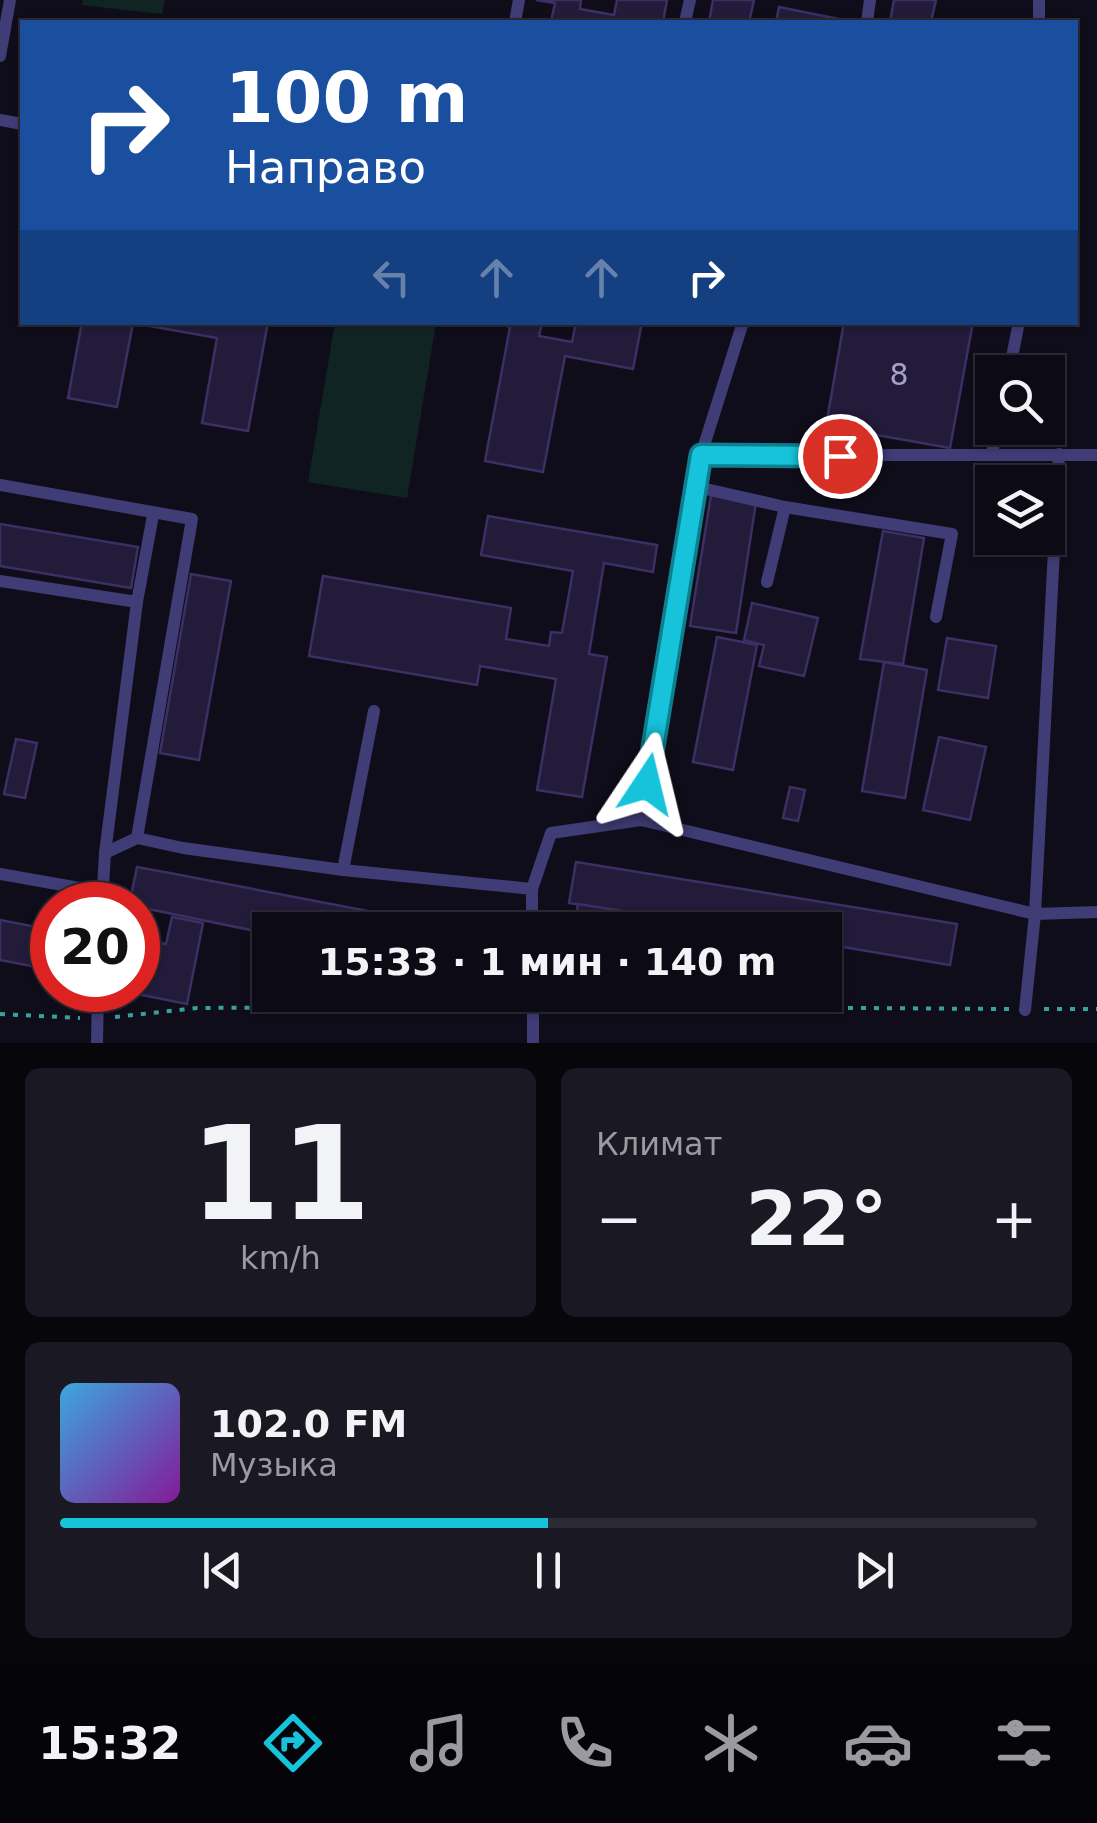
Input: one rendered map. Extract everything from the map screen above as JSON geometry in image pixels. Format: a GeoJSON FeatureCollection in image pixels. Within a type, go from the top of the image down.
{"type":"FeatureCollection","features":[{"type":"Feature","properties":{"kind":"lane"},"geometry":{"type":"LineString","coordinates":[[0,56],[10,0]]}},
{"type":"Feature","properties":{"kind":"lane"},"geometry":{"type":"LineString","coordinates":[[641,820],[701,455],[742,325]]}},
{"type":"Feature","properties":{"kind":"lane"},"geometry":{"type":"LineString","coordinates":[[1012,355],[1018,325]]}},
{"type":"Feature","properties":{"kind":"lane"},"geometry":{"type":"LineString","coordinates":[[992,454],[994,445]]}},
{"type":"Feature","properties":{"kind":"lane"},"geometry":{"type":"LineString","coordinates":[[1025,1010],[1035,914],[1059,454]]}},
{"type":"Feature","properties":{"kind":"lane"},"geometry":{"type":"LineString","coordinates":[[701,455],[1097,455]]}},
{"type":"Feature","properties":{"kind":"lane"},"geometry":{"type":"LineString","coordinates":[[0,486],[192,520],[137,838]]}},
{"type":"Feature","properties":{"kind":"lane"},"geometry":{"type":"LineString","coordinates":[[697,487],[786,507],[952,534],[936,618]]}},
{"type":"Feature","properties":{"kind":"lane"},"geometry":{"type":"LineString","coordinates":[[767,582],[786,507]]}},
{"type":"Feature","properties":{"kind":"lane"},"geometry":{"type":"LineString","coordinates":[[103,882],[137,602],[153,515]]}},
{"type":"Feature","properties":{"kind":"lane"},"geometry":{"type":"LineString","coordinates":[[0,581],[137,602]]}},
{"type":"Feature","properties":{"kind":"lane"},"geometry":{"type":"LineString","coordinates":[[343,870],[374,711]]}},
{"type":"Feature","properties":{"kind":"lane"},"geometry":{"type":"LineString","coordinates":[[532,912],[532,889],[551,833],[641,820],[1035,914],[1097,912]]}},
{"type":"Feature","properties":{"kind":"lane"},"geometry":{"type":"LineString","coordinates":[[105,853],[137,838],[343,870],[532,889]]}},
{"type":"Feature","properties":{"kind":"lane"},"geometry":{"type":"LineString","coordinates":[[0,874],[33,882]]}},
{"type":"Feature","properties":{"kind":"lane"},"geometry":{"type":"LineString","coordinates":[[97,1043],[98,1012]]}},
{"type":"Feature","properties":{"kind":"lane"},"geometry":{"type":"LineString","coordinates":[[533,1043],[534,1012]]}},
{"type":"Feature","properties":{"kind":"green space"},"geometry":{"type":"Polygon","coordinates":[[[83,0],[165,0],[162,14],[82,5],[83,0]]]}},
{"type":"Feature","properties":{"kind":"green space"},"geometry":{"type":"Polygon","coordinates":[[[335,325],[436,325],[407,498],[308,482],[335,325]]]}},
{"type":"Feature","properties":{"kind":"building"},"geometry":{"type":"Polygon","coordinates":[[[536,0],[581,0],[580,9],[614,15],[617,0],[667,0],[663,20],[551,20],[555,3],[536,0]]]}},
{"type":"Feature","properties":{"kind":"building"},"geometry":{"type":"Polygon","coordinates":[[[713,0],[754,0],[749,20],[709,20],[713,0]]]}},
{"type":"Feature","properties":{"kind":"building"},"geometry":{"type":"Polygon","coordinates":[[[894,0],[936,0],[931,20],[890,20],[894,0]]]}},
{"type":"Feature","properties":{"kind":"building"},"geometry":{"type":"Polygon","coordinates":[[[779,7],[844,20],[776,20],[779,7]]]}},
{"type":"Feature","properties":{"kind":"building"},"geometry":{"type":"Polygon","coordinates":[[[81,325],[133,325],[117,407],[68,398],[81,325]]]}},
{"type":"Feature","properties":{"kind":"building"},"geometry":{"type":"Polygon","coordinates":[[[144,325],[267,325],[248,431],[202,423],[217,338],[144,325]]]}},
{"type":"Feature","properties":{"kind":"building"},"geometry":{"type":"Polygon","coordinates":[[[504,325],[541,325],[539,336],[572,342],[575,325],[641,325],[633,369],[565,356],[543,472],[485,461],[510,327],[504,325]]]}},
{"type":"Feature","properties":{"kind":"building"},"geometry":{"type":"Polygon","coordinates":[[[843,325],[972,325],[950,448],[826,426],[843,325]]]}},
{"type":"Feature","properties":{"kind":"building"},"geometry":{"type":"Polygon","coordinates":[[[711,495],[756,502],[736,633],[690,626],[711,495]]]}},
{"type":"Feature","properties":{"kind":"building"},"geometry":{"type":"Polygon","coordinates":[[[488,516],[657,545],[653,572],[604,563],[589,654],[607,657],[582,797],[537,790],[556,679],[480,666],[477,685],[309,656],[323,576],[511,608],[506,639],[549,646],[551,632],[562,633],[573,571],[481,555],[488,516]]]}},
{"type":"Feature","properties":{"kind":"building"},"geometry":{"type":"Polygon","coordinates":[[[0,524],[138,547],[131,588],[0,566],[0,524]]]}},
{"type":"Feature","properties":{"kind":"building"},"geometry":{"type":"Polygon","coordinates":[[[883,531],[924,538],[903,664],[860,659],[883,531]]]}},
{"type":"Feature","properties":{"kind":"building"},"geometry":{"type":"Polygon","coordinates":[[[191,574],[231,581],[199,760],[160,753],[191,574]]]}},
{"type":"Feature","properties":{"kind":"building"},"geometry":{"type":"Polygon","coordinates":[[[752,603],[818,618],[804,676],[759,666],[764,645],[744,640],[752,603]]]}},
{"type":"Feature","properties":{"kind":"building"},"geometry":{"type":"Polygon","coordinates":[[[717,637],[757,645],[733,770],[693,762],[717,637]]]}},
{"type":"Feature","properties":{"kind":"building"},"geometry":{"type":"Polygon","coordinates":[[[947,638],[996,646],[988,698],[938,690],[947,638]]]}},
{"type":"Feature","properties":{"kind":"building"},"geometry":{"type":"Polygon","coordinates":[[[884,662],[927,670],[905,798],[862,791],[884,662]]]}},
{"type":"Feature","properties":{"kind":"building"},"geometry":{"type":"Polygon","coordinates":[[[939,737],[986,747],[970,820],[923,810],[939,737]]]}},
{"type":"Feature","properties":{"kind":"building"},"geometry":{"type":"Polygon","coordinates":[[[16,739],[37,743],[25,798],[4,794],[16,739]]]}},
{"type":"Feature","properties":{"kind":"building"},"geometry":{"type":"Polygon","coordinates":[[[790,787],[805,790],[798,821],[783,818],[790,787]]]}},
{"type":"Feature","properties":{"kind":"building"},"geometry":{"type":"Polygon","coordinates":[[[576,862],[957,924],[950,965],[842,947],[842,912],[625,912],[569,903],[576,862]]]}},
{"type":"Feature","properties":{"kind":"building"},"geometry":{"type":"Polygon","coordinates":[[[137,867],[373,912],[252,912],[252,930],[160,911],[160,882],[134,882],[137,867]]]}},
{"type":"Feature","properties":{"kind":"building"},"geometry":{"type":"Polygon","coordinates":[[[578,904],[629,912],[576,912],[578,904]]]}},
{"type":"Feature","properties":{"kind":"building"},"geometry":{"type":"Polygon","coordinates":[[[172,917],[203,923],[187,1004],[160,999],[160,943],[166,944],[172,917]]]}},
{"type":"Feature","properties":{"kind":"building"},"geometry":{"type":"Polygon","coordinates":[[[0,920],[30,926],[30,966],[0,960],[0,920]]]}},
{"type":"Feature","properties":{"kind":"route"},"geometry":{"type":"LineString","coordinates":[[647,784],[701,455],[840,456]]}}]}
